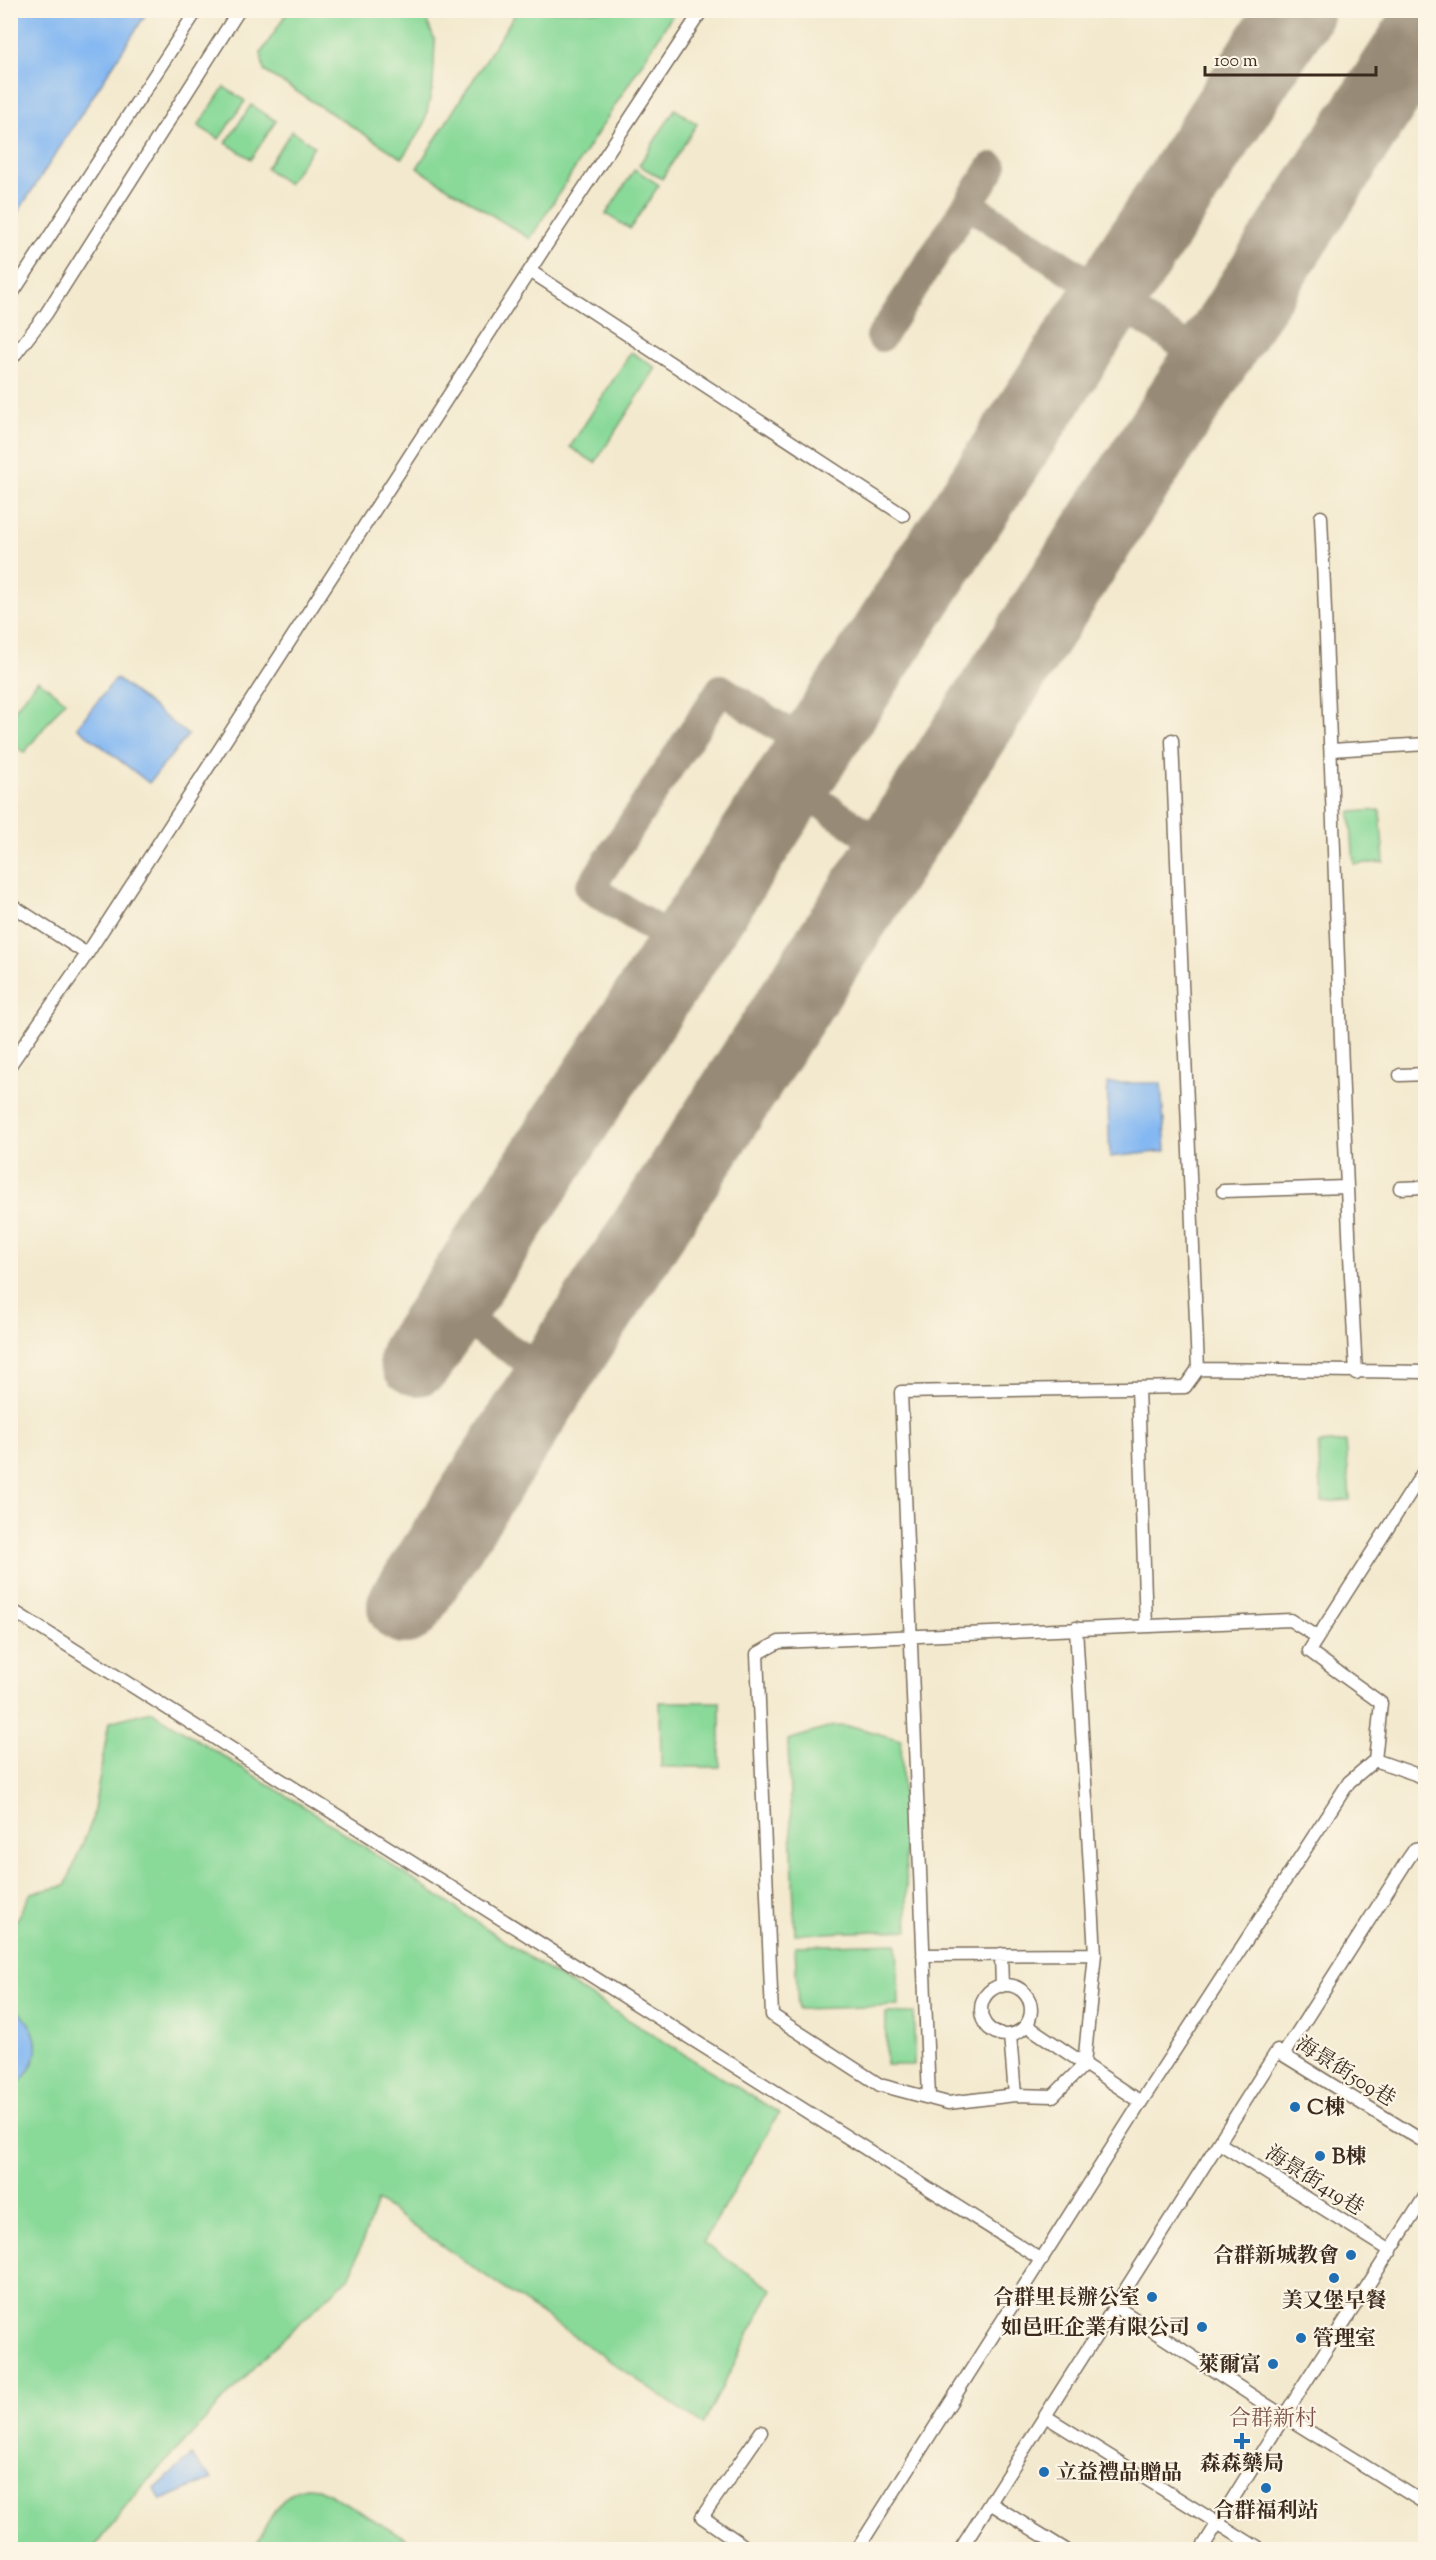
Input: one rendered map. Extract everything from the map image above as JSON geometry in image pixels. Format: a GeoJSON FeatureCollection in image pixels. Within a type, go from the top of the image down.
{"type":"FeatureCollection","features":[{"type":"Feature","properties":{"kind":"street"},"geometry":{"type":"LineString","coordinates":[[10,297],[197,10]]}},
{"type":"Feature","properties":{"kind":"street"},"geometry":{"type":"LineString","coordinates":[[10,361],[46,314],[239,10]]}},
{"type":"Feature","properties":{"kind":"street"},"geometry":{"type":"LineString","coordinates":[[10,1065],[87,954],[702,10]]}},
{"type":"Feature","properties":{"kind":"street"},"geometry":{"type":"LineString","coordinates":[[530,271],[903,515]]}},
{"type":"Feature","properties":{"kind":"street"},"geometry":{"type":"LineString","coordinates":[[1321,517],[1332,750],[1345,1187],[1356,1373]]}},
{"type":"Feature","properties":{"kind":"street"},"geometry":{"type":"LineString","coordinates":[[929,2098],[901,1392],[1185,1387],[1198,1370],[1172,740]]}},
{"type":"Feature","properties":{"kind":"street"},"geometry":{"type":"LineString","coordinates":[[1332,750],[1425,744]]}},
{"type":"Feature","properties":{"kind":"street"},"geometry":{"type":"LineString","coordinates":[[10,904],[87,954]]}},
{"type":"Feature","properties":{"kind":"street"},"geometry":{"type":"LineString","coordinates":[[1400,1075],[1425,1074]]}},
{"type":"Feature","properties":{"kind":"street"},"geometry":{"type":"LineString","coordinates":[[1223,1191],[1345,1187]]}},
{"type":"Feature","properties":{"kind":"street"},"geometry":{"type":"LineString","coordinates":[[1401,1188],[1425,1187]]}},
{"type":"Feature","properties":{"kind":"street"},"geometry":{"type":"LineString","coordinates":[[1198,1370],[1425,1372]]}},
{"type":"Feature","properties":{"kind":"street"},"geometry":{"type":"LineString","coordinates":[[1138,1388],[1146,1626]]}},
{"type":"Feature","properties":{"kind":"street"},"geometry":{"type":"LineString","coordinates":[[858,2550],[1141,2102],[1349,1782],[1375,1760],[1381,1703],[1309,1651],[1425,1468]]}},
{"type":"Feature","properties":{"kind":"street"},"geometry":{"type":"LineString","coordinates":[[10,1609],[1042,2260]]}},
{"type":"Feature","properties":{"kind":"street"},"geometry":{"type":"LineString","coordinates":[[1076,1628],[1095,1953],[1084,2065],[1053,2096],[1015,2095],[948,2103],[880,2085],[772,2015],[757,1654],[779,1642],[911,1638],[1076,1628],[1290,1620],[1317,1638]]}},
{"type":"Feature","properties":{"kind":"street"},"geometry":{"type":"LineString","coordinates":[[1375,1760],[1415,1774],[1425,1780]]}},
{"type":"Feature","properties":{"kind":"street"},"geometry":{"type":"LineString","coordinates":[[960,2550],[1219,2143],[1408,1859],[1415,1849],[1425,1847]]}},
{"type":"Feature","properties":{"kind":"street"},"geometry":{"type":"LineString","coordinates":[[923,1955],[1095,1953]]}},
{"type":"Feature","properties":{"kind":"street"},"geometry":{"type":"LineString","coordinates":[[1001,1954],[1002,1986]]}},
{"type":"Feature","properties":{"kind":"street"},"geometry":{"type":"LineString","coordinates":[[1002,1986],[1019,1989],[1029,2001],[1030,2018],[1026,2025],[1022,2030],[1010,2035],[994,2033],[988,2028],[981,2014],[984,1999],[995,1988],[1002,1986]]}},
{"type":"Feature","properties":{"kind":"street"},"geometry":{"type":"LineString","coordinates":[[1026,2025],[1141,2102]]}},
{"type":"Feature","properties":{"kind":"street"},"geometry":{"type":"LineString","coordinates":[[1010,2035],[1015,2095]]}},
{"type":"Feature","properties":{"kind":"street","name":"海景街509巷"},"geometry":{"type":"LineString","coordinates":[[1280,2053],[1425,2143]]}},
{"type":"Feature","properties":{"kind":"street","name":"海景街419巷"},"geometry":{"type":"LineString","coordinates":[[1219,2143],[1391,2251]]}},
{"type":"Feature","properties":{"kind":"street"},"geometry":{"type":"LineString","coordinates":[[1201,2550],[1425,2195]]}},
{"type":"Feature","properties":{"kind":"street"},"geometry":{"type":"LineString","coordinates":[[1115,2306],[1425,2504]]}},
{"type":"Feature","properties":{"kind":"street"},"geometry":{"type":"LineString","coordinates":[[1045,2416],[1261,2550]]}},
{"type":"Feature","properties":{"kind":"street"},"geometry":{"type":"LineString","coordinates":[[750,2550],[702,2517],[761,2432]]}},
{"type":"Feature","properties":{"kind":"street"},"geometry":{"type":"LineString","coordinates":[[990,2503],[1066,2550]]}},
{"type":"Feature","properties":{"kind":"green space"},"geometry":{"type":"Polygon","coordinates":[[[288,11],[423,11],[435,41],[433,85],[424,125],[402,158],[264,71],[261,53],[288,11]]]}},
{"type":"Feature","properties":{"kind":"green space"},"geometry":{"type":"Polygon","coordinates":[[[517,11],[675,11],[530,239],[417,168],[517,11]]]}},
{"type":"Feature","properties":{"kind":"green space"},"geometry":{"type":"Polygon","coordinates":[[[224,87],[245,101],[219,139],[198,126],[224,87]]]}},
{"type":"Feature","properties":{"kind":"green space"},"geometry":{"type":"Polygon","coordinates":[[[251,105],[276,121],[251,159],[226,143],[251,105]]]}},
{"type":"Feature","properties":{"kind":"green space"},"geometry":{"type":"Polygon","coordinates":[[[675,109],[697,124],[662,179],[639,165],[675,109]]]}},
{"type":"Feature","properties":{"kind":"green space"},"geometry":{"type":"Polygon","coordinates":[[[292,131],[314,146],[288,184],[266,168],[292,131]]]}},
{"type":"Feature","properties":{"kind":"green space"},"geometry":{"type":"Polygon","coordinates":[[[635,169],[659,185],[630,229],[606,214],[635,169]]]}},
{"type":"Feature","properties":{"kind":"green space"},"geometry":{"type":"Polygon","coordinates":[[[631,352],[656,368],[595,463],[570,447],[631,352]]]}},
{"type":"Feature","properties":{"kind":"green space"},"geometry":{"type":"Polygon","coordinates":[[[38,680],[65,701],[24,753],[11,742],[11,714],[38,680]]]}},
{"type":"Feature","properties":{"kind":"green space"},"geometry":{"type":"Polygon","coordinates":[[[1380,810],[1384,862],[1354,864],[1350,812],[1380,810]]]}},
{"type":"Feature","properties":{"kind":"green space"},"geometry":{"type":"Polygon","coordinates":[[[1346,1442],[1350,1500],[1322,1502],[1318,1444],[1346,1442]]]}},
{"type":"Feature","properties":{"kind":"green space"},"geometry":{"type":"Polygon","coordinates":[[[660,1702],[720,1702],[720,1767],[661,1767],[660,1702]]]}},
{"type":"Feature","properties":{"kind":"green space"},"geometry":{"type":"Polygon","coordinates":[[[151,1711],[311,1811],[548,1970],[779,2113],[703,2243],[772,2289],[703,2425],[377,2201],[350,2276],[271,2350],[138,2491],[93,2549],[11,2549],[11,1929],[31,1893],[65,1886],[92,1821],[109,1722],[151,1711]]]}},
{"type":"Feature","properties":{"kind":"green space"},"geometry":{"type":"Polygon","coordinates":[[[834,1726],[855,1727],[901,1740],[908,1930],[795,1934],[788,1740],[834,1726]]]}},
{"type":"Feature","properties":{"kind":"green space"},"geometry":{"type":"Polygon","coordinates":[[[897,1943],[899,2006],[798,2009],[795,1946],[897,1943]]]}},
{"type":"Feature","properties":{"kind":"green space"},"geometry":{"type":"Polygon","coordinates":[[[886,2013],[914,2013],[914,2065],[886,2065],[886,2013]]]}},
{"type":"Feature","properties":{"kind":"green space"},"geometry":{"type":"Polygon","coordinates":[[[306,2487],[318,2488],[330,2494],[421,2549],[253,2549],[281,2503],[288,2495],[306,2487]]]}},
{"type":"Feature","properties":{"kind":"water"},"geometry":{"type":"Polygon","coordinates":[[[10,11],[148,11],[11,223],[10,11]]]}},
{"type":"Feature","properties":{"kind":"water"},"geometry":{"type":"Polygon","coordinates":[[[116,678],[188,735],[149,783],[77,727],[116,678]]]}},
{"type":"Feature","properties":{"kind":"water"},"geometry":{"type":"Polygon","coordinates":[[[1107,1083],[1161,1083],[1166,1151],[1110,1157],[1107,1083]]]}},
{"type":"Feature","properties":{"kind":"water"},"geometry":{"type":"Polygon","coordinates":[[[10,2004],[30,2026],[35,2037],[36,2048],[30,2069],[11,2091],[10,2004]]]}},
{"type":"Feature","properties":{"kind":"water"},"geometry":{"type":"Polygon","coordinates":[[[191,2456],[212,2479],[161,2500],[155,2489],[191,2456]]]}},
{"type":"Feature","properties":{"kind":"taxiway"},"geometry":{"type":"LineString","coordinates":[[881,337],[992,167]]}},
{"type":"Feature","properties":{"kind":"taxiway"},"geometry":{"type":"LineString","coordinates":[[968,204],[1209,362]]}},
{"type":"Feature","properties":{"kind":"taxiway"},"geometry":{"type":"LineString","coordinates":[[685,948],[590,888],[721,689],[814,750]]}},
{"type":"Feature","properties":{"kind":"taxiway"},"geometry":{"type":"LineString","coordinates":[[792,784],[893,852]]}},
{"type":"Feature","properties":{"kind":"taxiway"},"geometry":{"type":"LineString","coordinates":[[449,1310],[554,1377]]}},
{"type":"Feature","properties":{"kind":"runway"},"geometry":{"type":"LineString","coordinates":[[417,1358],[1296,10]]}},
{"type":"Feature","properties":{"kind":"runway"},"geometry":{"type":"LineString","coordinates":[[405,1606],[1426,27]]}},
{"type":"Feature","properties":{"kind":"place","name":"C棟"},"geometry":{"type":"Point","coordinates":[1295,2107]}},
{"type":"Feature","properties":{"kind":"place","name":"B棟"},"geometry":{"type":"Point","coordinates":[1320,2156]}},
{"type":"Feature","properties":{"kind":"place","name":"合群新城教會"},"geometry":{"type":"Point","coordinates":[1351,2255]}},
{"type":"Feature","properties":{"kind":"place","name":"美又堡早餐"},"geometry":{"type":"Point","coordinates":[1334,2278]}},
{"type":"Feature","properties":{"kind":"place","name":"合群里長辦公室"},"geometry":{"type":"Point","coordinates":[1152,2297]}},
{"type":"Feature","properties":{"kind":"place","name":"如邑旺企業有限公司"},"geometry":{"type":"Point","coordinates":[1202,2327]}},
{"type":"Feature","properties":{"kind":"place","name":"管理室"},"geometry":{"type":"Point","coordinates":[1301,2338]}},
{"type":"Feature","properties":{"kind":"place","name":"萊爾富"},"geometry":{"type":"Point","coordinates":[1273,2364]}},
{"type":"Feature","properties":{"kind":"place","name":"森森藥局"},"geometry":{"type":"Point","coordinates":[1242,2441]}},
{"type":"Feature","properties":{"kind":"place","name":"立益禮品贈品"},"geometry":{"type":"Point","coordinates":[1044,2472]}},
{"type":"Feature","properties":{"kind":"place","name":"合群福利站"},"geometry":{"type":"Point","coordinates":[1266,2488]}},
{"type":"Feature","properties":{"kind":"district","name":"合群新村"},"geometry":{"type":"Point","coordinates":[1273,2417]}}]}
